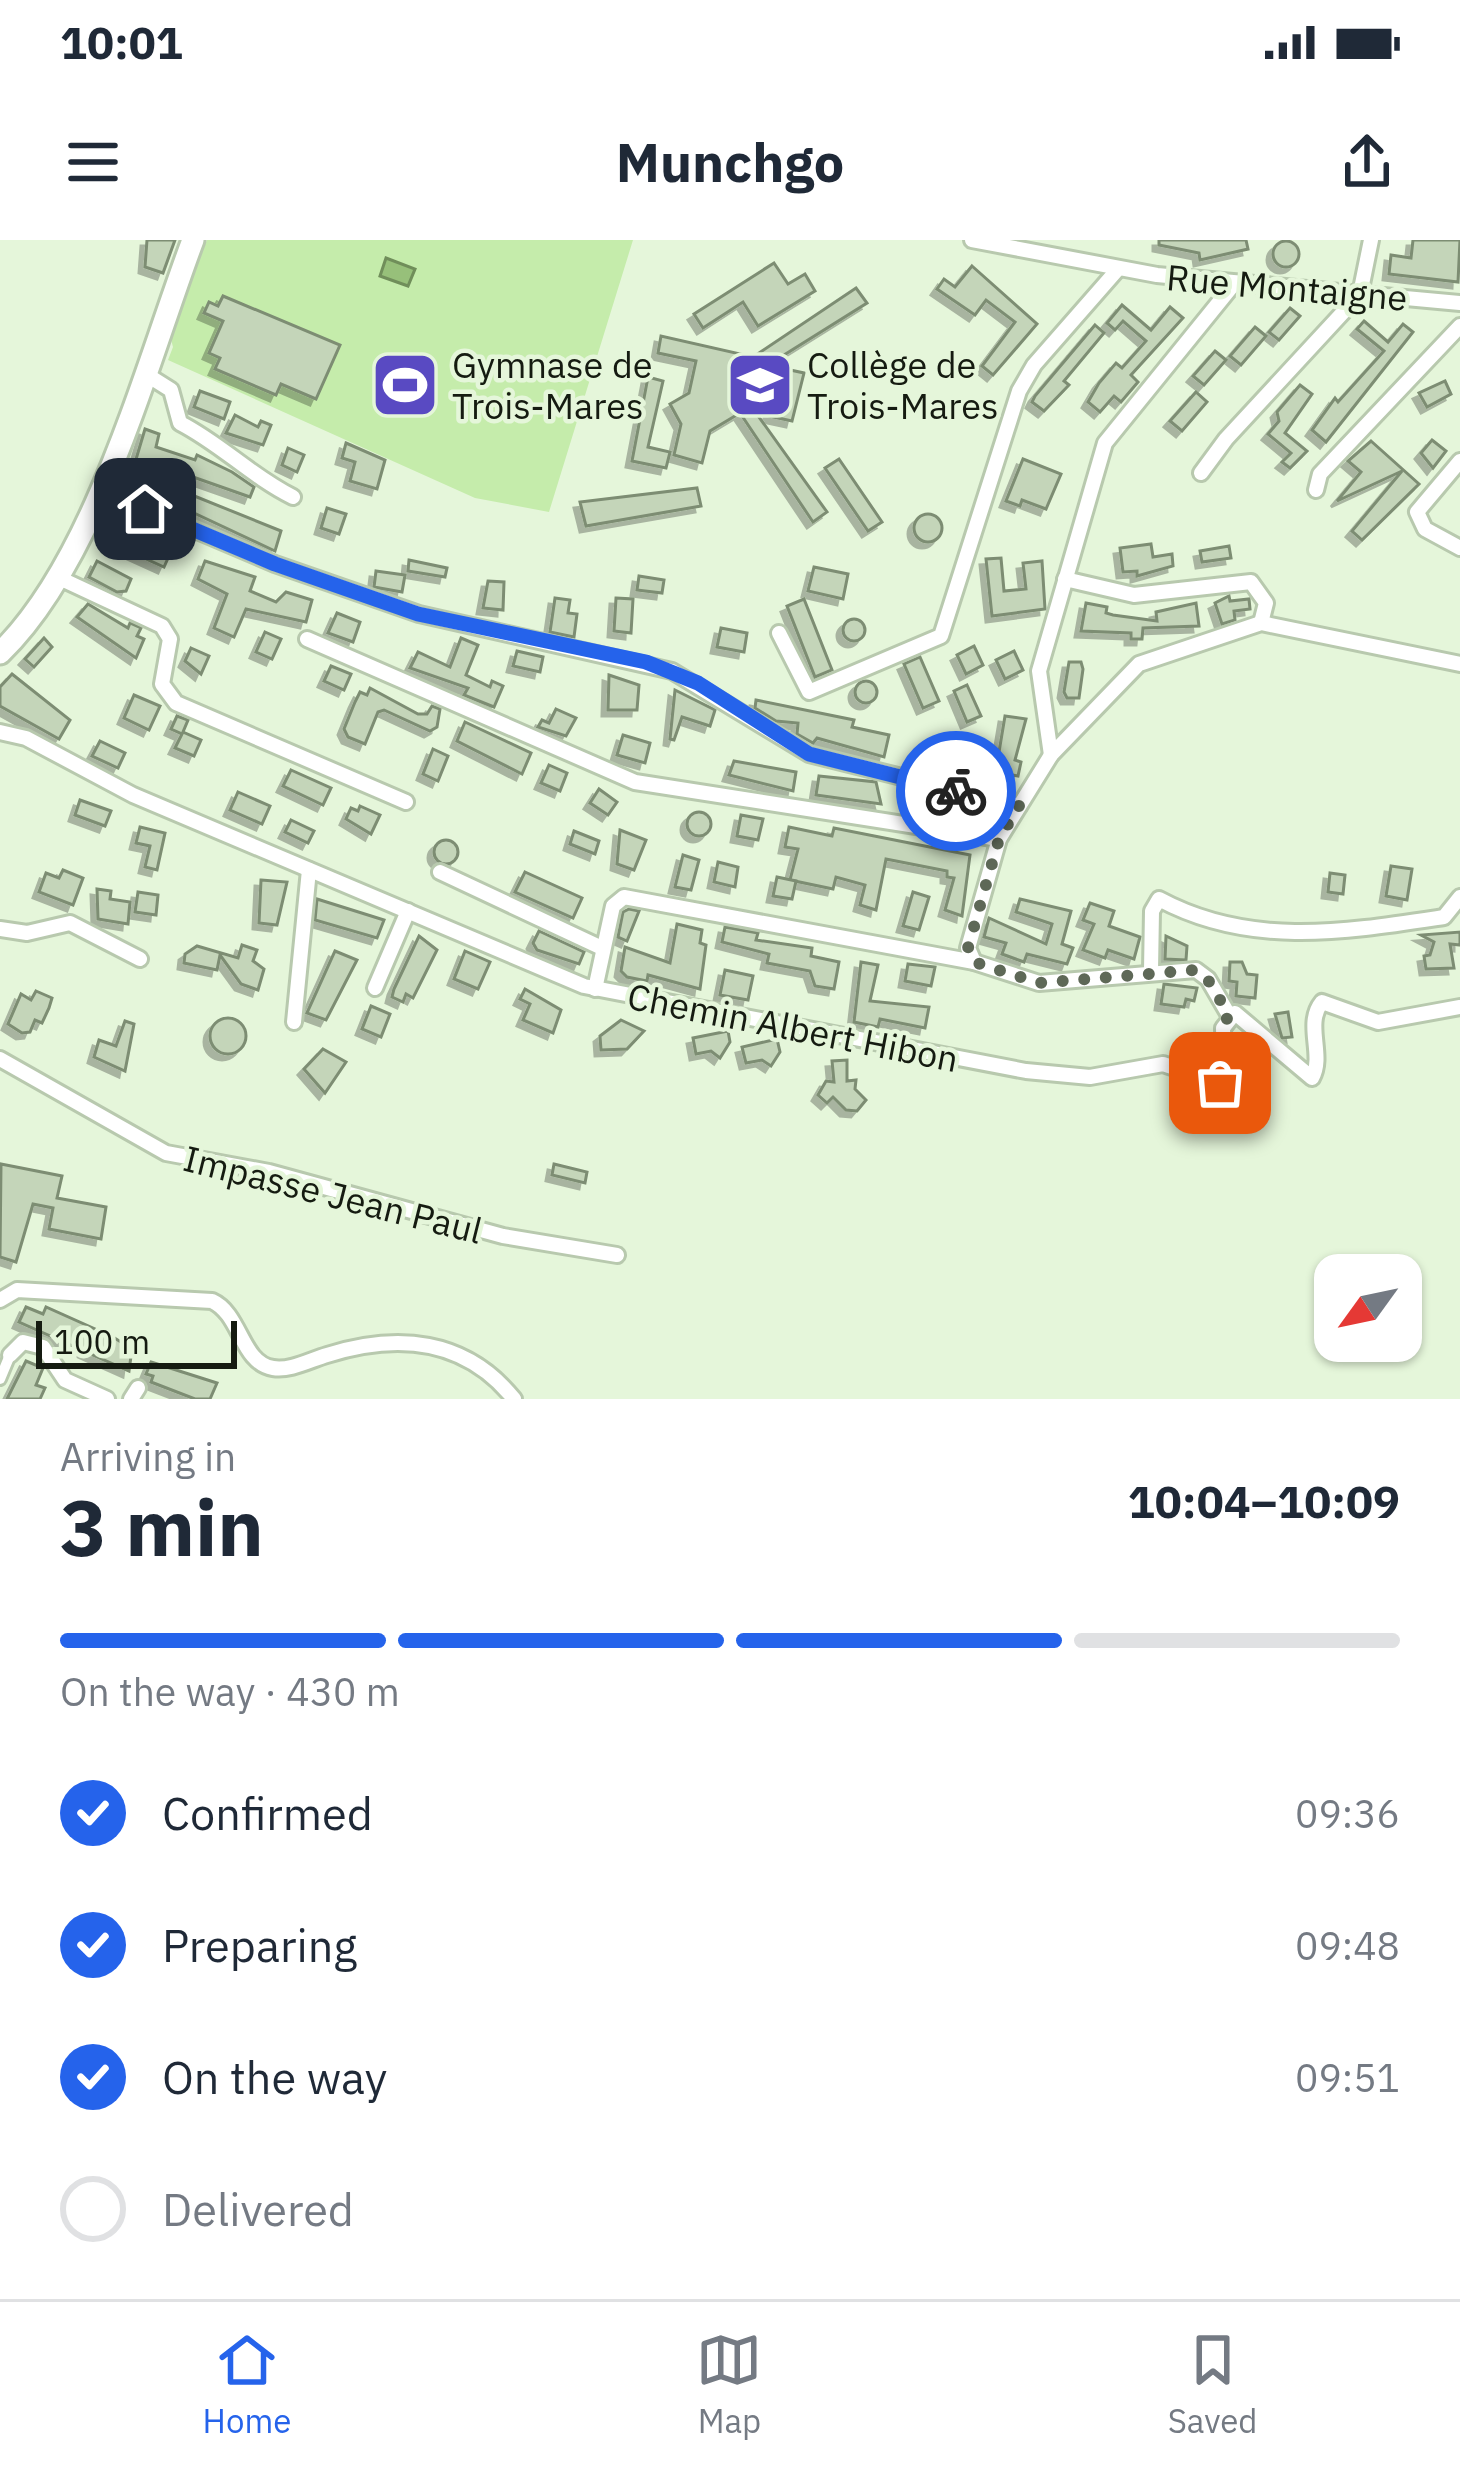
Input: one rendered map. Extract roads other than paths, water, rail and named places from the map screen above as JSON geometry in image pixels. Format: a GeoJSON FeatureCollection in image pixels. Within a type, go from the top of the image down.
{"type":"FeatureCollection","features":[{"type":"Feature","properties":{"kind":"main road"},"geometry":{"type":"LineString","coordinates":[[0,653],[55,576],[101,490],[194,240]]}},
{"type":"Feature","properties":{"kind":"street","name":"Rue Montaigne"},"geometry":{"type":"LineString","coordinates":[[973,240],[1118,269],[1232,285],[1460,303]]}},
{"type":"Feature","properties":{"kind":"street"},"geometry":{"type":"LineString","coordinates":[[1201,473],[1226,439],[1360,293],[1371,240]]}},
{"type":"Feature","properties":{"kind":"street"},"geometry":{"type":"LineString","coordinates":[[779,633],[809,692],[941,635],[1019,391],[1034,364],[1118,269]]}},
{"type":"Feature","properties":{"kind":"street"},"geometry":{"type":"LineString","coordinates":[[1051,755],[1039,670],[1105,443],[1232,285]]}},
{"type":"Feature","properties":{"kind":"street"},"geometry":{"type":"LineString","coordinates":[[1316,490],[1320,474],[1460,326]]}},
{"type":"Feature","properties":{"kind":"street"},"geometry":{"type":"LineString","coordinates":[[144,373],[172,390],[180,422],[211,439],[249,475],[293,497]]}},
{"type":"Feature","properties":{"kind":"street"},"geometry":{"type":"LineString","coordinates":[[1460,461],[1417,512],[1425,529],[1460,548]]}},
{"type":"Feature","properties":{"kind":"street"},"geometry":{"type":"LineString","coordinates":[[101,490],[275,564],[418,614],[672,671],[809,754],[1019,806]]}},
{"type":"Feature","properties":{"kind":"street"},"geometry":{"type":"LineString","coordinates":[[55,576],[168,633],[162,684],[176,704],[406,802]]}},
{"type":"Feature","properties":{"kind":"street"},"geometry":{"type":"LineString","coordinates":[[1065,579],[1134,595],[1251,582],[1266,603],[1261,623]]}},
{"type":"Feature","properties":{"kind":"street"},"geometry":{"type":"LineString","coordinates":[[974,962],[968,948],[999,839],[1051,755],[1139,664],[1261,623],[1460,664]]}},
{"type":"Feature","properties":{"kind":"street"},"geometry":{"type":"LineString","coordinates":[[307,639],[635,782],[999,839]]}},
{"type":"Feature","properties":{"kind":"street","name":"Chemin Albert Hibon"},"geometry":{"type":"LineString","coordinates":[[0,732],[26,738],[134,795],[596,988],[1059,1076],[1173,1065],[1206,1092],[1224,1074],[1223,1028],[1229,1015]]}},
{"type":"Feature","properties":{"kind":"street"},"geometry":{"type":"LineString","coordinates":[[294,1022],[309,870]]}},
{"type":"Feature","properties":{"kind":"street"},"geometry":{"type":"LineString","coordinates":[[440,872],[602,948]]}},
{"type":"Feature","properties":{"kind":"street"},"geometry":{"type":"LineString","coordinates":[[1151,970],[1151,911],[1159,899],[1239,930],[1301,936],[1444,917],[1452,914],[1460,897]]}},
{"type":"Feature","properties":{"kind":"street"},"geometry":{"type":"LineString","coordinates":[[596,988],[616,899],[974,962],[1039,983],[1151,970],[1196,970],[1208,980],[1229,1015],[1244,1018],[1312,1078],[1317,1067],[1315,1013],[1322,1002],[1378,1022],[1460,1007]]}},
{"type":"Feature","properties":{"kind":"street"},"geometry":{"type":"LineString","coordinates":[[375,988],[408,911]]}},
{"type":"Feature","properties":{"kind":"street"},"geometry":{"type":"LineString","coordinates":[[0,929],[27,933],[70,923],[140,959]]}},
{"type":"Feature","properties":{"kind":"street","name":"Impasse Jean Paul"},"geometry":{"type":"LineString","coordinates":[[0,1059],[166,1153],[269,1172],[503,1236],[617,1255]]}},
{"type":"Feature","properties":{"kind":"street"},"geometry":{"type":"LineString","coordinates":[[0,1300],[17,1290],[212,1301],[226,1310],[253,1356],[268,1367],[286,1368],[394,1339],[414,1340],[462,1357],[514,1399]]}},
{"type":"Feature","properties":{"kind":"street"},"geometry":{"type":"LineString","coordinates":[[0,1378],[10,1355],[23,1342],[43,1347],[65,1380],[107,1399]]}},
{"type":"Feature","properties":{"kind":"place","name":"Gymnase de Trois-Mares"},"geometry":{"type":"Point","coordinates":[405,385]}},
{"type":"Feature","properties":{"kind":"place","name":"Collège de Trois-Mares"},"geometry":{"type":"Point","coordinates":[760,385]}}]}
